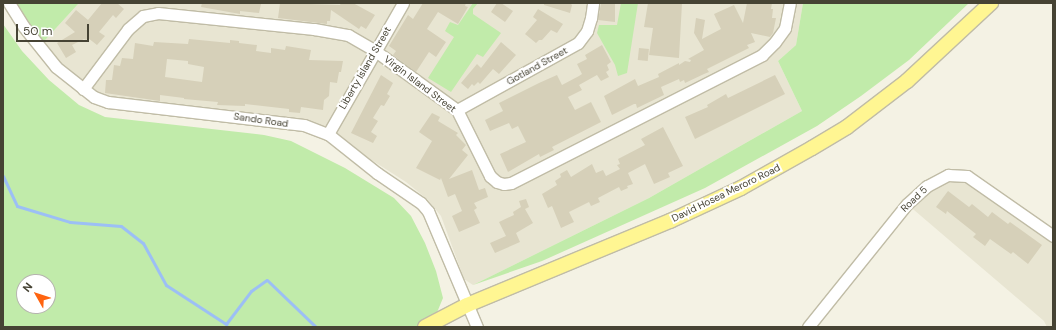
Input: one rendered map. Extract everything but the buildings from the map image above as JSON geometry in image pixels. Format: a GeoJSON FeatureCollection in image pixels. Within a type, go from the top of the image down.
{"type":"FeatureCollection","features":[{"type":"Feature","properties":{"kind":"main road","name":"David Hosea Meroro Road"},"geometry":{"type":"LineString","coordinates":[[425,327],[467,305],[670,221],[741,188],[806,152],[847,127],[907,81],[991,3]]}},
{"type":"Feature","properties":{"kind":"street","name":"Sando Road"},"geometry":{"type":"LineString","coordinates":[[9,3],[24,27],[56,67],[83,90],[94,97],[108,102],[304,126],[328,134],[377,173],[421,203],[428,211],[477,327]]}},
{"type":"Feature","properties":{"kind":"street","name":"Liberty Island Street"},"geometry":{"type":"LineString","coordinates":[[328,134],[374,50],[402,3]]}},
{"type":"Feature","properties":{"kind":"street","name":"Gotland Street"},"geometry":{"type":"LineString","coordinates":[[457,110],[578,43],[587,31],[593,3]]}},
{"type":"Feature","properties":{"kind":"street","name":"Virgin Island Street"},"geometry":{"type":"LineString","coordinates":[[83,90],[128,29],[143,16],[158,13],[314,29],[348,35],[374,50],[457,110],[490,176],[497,182],[504,184],[511,183],[762,55],[775,42],[785,28],[790,3]]}},
{"type":"Feature","properties":{"kind":"street","name":"Road 5"},"geometry":{"type":"LineString","coordinates":[[808,327],[907,204],[927,186],[948,175],[967,176],[1053,236]]}},
{"type":"Feature","properties":{"kind":"shaded area"},"geometry":{"type":"Polygon","coordinates":[[[79,3],[803,3],[796,45],[778,61],[802,111],[649,198],[473,285],[464,279],[441,216],[427,199],[406,182],[348,145],[306,126],[96,96],[91,86],[65,74],[37,49],[79,3]]]}},
{"type":"Feature","properties":{"kind":"shaded area"},"geometry":{"type":"Polygon","coordinates":[[[967,176],[1053,236],[1053,327],[1047,327],[1044,321],[907,204],[927,186],[967,176]]]}},
{"type":"Feature","properties":{"kind":"green space"},"geometry":{"type":"Polygon","coordinates":[[[13,3],[79,3],[37,49],[13,3]]]}},
{"type":"Feature","properties":{"kind":"green space"},"geometry":{"type":"Polygon","coordinates":[[[473,3],[478,3],[473,9],[473,14],[501,33],[483,57],[477,54],[451,92],[428,78],[454,37],[445,31],[450,22],[458,25],[473,3]]]}},
{"type":"Feature","properties":{"kind":"green space"},"geometry":{"type":"Polygon","coordinates":[[[621,3],[638,3],[627,73],[618,76],[615,65],[597,33],[599,25],[617,25],[621,3]]]}},
{"type":"Feature","properties":{"kind":"green space"},"geometry":{"type":"Polygon","coordinates":[[[803,3],[969,3],[909,60],[861,96],[817,126],[705,188],[542,261],[473,285],[649,198],[802,111],[778,61],[796,45],[803,3]]]}},
{"type":"Feature","properties":{"kind":"green space"},"geometry":{"type":"Polygon","coordinates":[[[3,24],[22,51],[49,80],[79,105],[105,117],[264,135],[291,141],[345,168],[394,198],[411,216],[425,243],[436,271],[443,298],[433,322],[444,327],[3,327],[3,24]]]}},
{"type":"Feature","properties":{"kind":"waterway"},"geometry":{"type":"LineString","coordinates":[[3,176],[17,206],[70,222],[121,226],[143,243],[166,285],[226,324],[251,291],[267,280],[316,327]]}}]}
